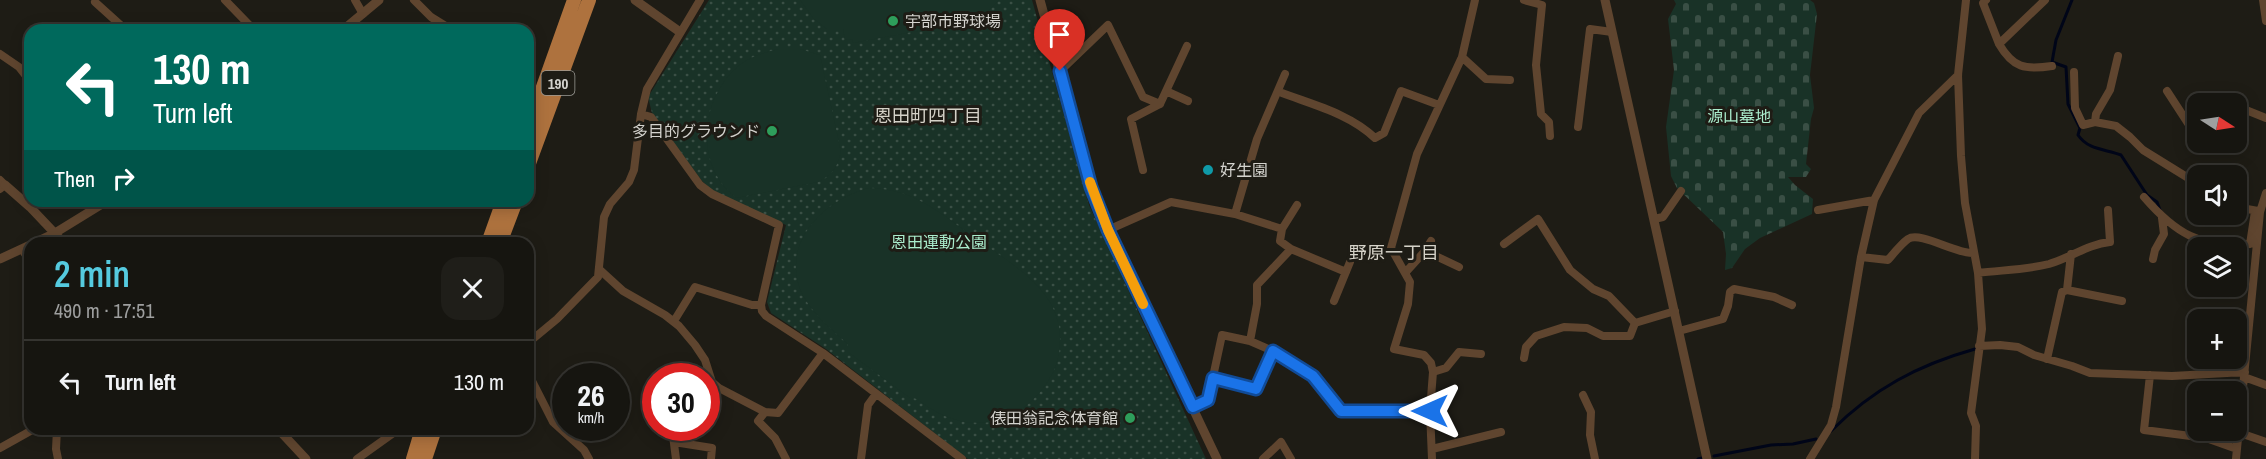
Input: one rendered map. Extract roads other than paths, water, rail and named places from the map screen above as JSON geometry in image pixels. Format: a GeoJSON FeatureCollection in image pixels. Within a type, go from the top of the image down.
{"type":"FeatureCollection","features":[{"type":"Feature","properties":{"kind":"highway","name":"190"},"geometry":{"type":"LineString","coordinates":[[534,112],[574,0]]}},
{"type":"Feature","properties":{"kind":"highway","name":"190"},"geometry":{"type":"LineString","coordinates":[[534,149],[588,0]]}},
{"type":"Feature","properties":{"kind":"highway"},"geometry":{"type":"LineString","coordinates":[[490,237],[501,207]]}},
{"type":"Feature","properties":{"kind":"highway"},"geometry":{"type":"LineString","coordinates":[[502,237],[514,207]]}},
{"type":"Feature","properties":{"kind":"highway"},"geometry":{"type":"LineString","coordinates":[[413,459],[420,435]]}},
{"type":"Feature","properties":{"kind":"highway"},"geometry":{"type":"LineString","coordinates":[[425,459],[433,435]]}},
{"type":"Feature","properties":{"kind":"street"},"geometry":{"type":"LineString","coordinates":[[225,0],[248,24]]}},
{"type":"Feature","properties":{"kind":"street"},"geometry":{"type":"LineString","coordinates":[[355,0],[363,14]]}},
{"type":"Feature","properties":{"kind":"street"},"geometry":{"type":"LineString","coordinates":[[350,24],[379,0]]}},
{"type":"Feature","properties":{"kind":"street"},"geometry":{"type":"LineString","coordinates":[[414,0],[443,24]]}},
{"type":"Feature","properties":{"kind":"street"},"geometry":{"type":"LineString","coordinates":[[635,0],[680,32]]}},
{"type":"Feature","properties":{"kind":"street"},"geometry":{"type":"LineString","coordinates":[[534,338],[598,277],[604,217],[610,204],[629,182],[634,171],[641,114],[647,88],[700,0]]}},
{"type":"Feature","properties":{"kind":"street"},"geometry":{"type":"LineString","coordinates":[[1040,0],[1091,187],[1108,230],[1218,459]]}},
{"type":"Feature","properties":{"kind":"street"},"geometry":{"type":"LineString","coordinates":[[1432,459],[1430,411],[1433,372],[1431,363],[1424,355],[1394,349],[1408,304],[1410,282],[1391,248],[1417,154],[1462,57],[1476,0]]}},
{"type":"Feature","properties":{"kind":"street"},"geometry":{"type":"LineString","coordinates":[[1524,0],[1546,5],[1536,65],[1541,114],[1549,122],[1550,136]]}},
{"type":"Feature","properties":{"kind":"street"},"geometry":{"type":"LineString","coordinates":[[1605,0],[1707,459]]}},
{"type":"Feature","properties":{"kind":"street"},"geometry":{"type":"LineString","coordinates":[[1966,0],[1958,75],[1964,191],[1978,273],[1982,328],[1971,412],[1976,426],[1975,459]]}},
{"type":"Feature","properties":{"kind":"street"},"geometry":{"type":"LineString","coordinates":[[1986,0],[1983,3],[1999,44],[2011,62],[2019,66],[2034,68],[2052,66]]}},
{"type":"Feature","properties":{"kind":"street"},"geometry":{"type":"LineString","coordinates":[[1999,44],[2045,0]]}},
{"type":"Feature","properties":{"kind":"street"},"geometry":{"type":"LineString","coordinates":[[2263,0],[2266,21]]}},
{"type":"Feature","properties":{"kind":"street"},"geometry":{"type":"LineString","coordinates":[[95,2],[119,24]]}},
{"type":"Feature","properties":{"kind":"street"},"geometry":{"type":"LineString","coordinates":[[1060,71],[1108,25],[1143,97],[1160,104]]}},
{"type":"Feature","properties":{"kind":"street"},"geometry":{"type":"LineString","coordinates":[[1578,127],[1590,29],[1612,32]]}},
{"type":"Feature","properties":{"kind":"street"},"geometry":{"type":"LineString","coordinates":[[1143,170],[1131,119],[1160,104],[1187,46]]}},
{"type":"Feature","properties":{"kind":"street"},"geometry":{"type":"LineString","coordinates":[[0,54],[19,67],[24,73]]}},
{"type":"Feature","properties":{"kind":"street"},"geometry":{"type":"LineString","coordinates":[[2095,122],[2096,114],[2110,90],[2118,56]]}},
{"type":"Feature","properties":{"kind":"street"},"geometry":{"type":"LineString","coordinates":[[1462,57],[1486,79],[1510,80]]}},
{"type":"Feature","properties":{"kind":"street"},"geometry":{"type":"LineString","coordinates":[[2074,72],[2075,108],[2083,125],[2095,122],[2116,126],[2143,150],[2187,177]]}},
{"type":"Feature","properties":{"kind":"street"},"geometry":{"type":"LineString","coordinates":[[1235,214],[1257,139],[1285,74]]}},
{"type":"Feature","properties":{"kind":"street"},"geometry":{"type":"LineString","coordinates":[[1810,459],[1831,425],[1836,407],[1861,257],[1874,200],[1919,113],[1958,75]]}},
{"type":"Feature","properties":{"kind":"street"},"geometry":{"type":"LineString","coordinates":[[534,90],[540,96]]}},
{"type":"Feature","properties":{"kind":"street"},"geometry":{"type":"LineString","coordinates":[[1166,91],[1188,100]]}},
{"type":"Feature","properties":{"kind":"street"},"geometry":{"type":"LineString","coordinates":[[1282,93],[1345,117],[1375,138],[1384,133],[1401,91],[1439,105]]}},
{"type":"Feature","properties":{"kind":"street"},"geometry":{"type":"LineString","coordinates":[[2167,91],[2187,122]]}},
{"type":"Feature","properties":{"kind":"street"},"geometry":{"type":"LineString","coordinates":[[2247,110],[2266,118]]}},
{"type":"Feature","properties":{"kind":"street"},"geometry":{"type":"LineString","coordinates":[[641,114],[651,117],[706,190],[779,225],[761,305],[766,316],[823,353],[962,459]]}},
{"type":"Feature","properties":{"kind":"street"},"geometry":{"type":"LineString","coordinates":[[2,184],[24,204]]}},
{"type":"Feature","properties":{"kind":"street"},"geometry":{"type":"LineString","coordinates":[[1654,219],[1663,217],[1681,191]]}},
{"type":"Feature","properties":{"kind":"street"},"geometry":{"type":"LineString","coordinates":[[2144,197],[2162,218],[2199,241],[2234,245],[2250,244],[2257,211],[2266,193]]}},
{"type":"Feature","properties":{"kind":"street"},"geometry":{"type":"LineString","coordinates":[[1818,210],[1874,200]]}},
{"type":"Feature","properties":{"kind":"street"},"geometry":{"type":"LineString","coordinates":[[1108,230],[1171,202],[1235,214],[1282,229]]}},
{"type":"Feature","properties":{"kind":"street"},"geometry":{"type":"LineString","coordinates":[[1298,205],[1282,229],[1280,241],[1291,249],[1346,272]]}},
{"type":"Feature","properties":{"kind":"street"},"geometry":{"type":"LineString","coordinates":[[27,207],[59,237]]}},
{"type":"Feature","properties":{"kind":"street"},"geometry":{"type":"LineString","coordinates":[[48,237],[97,207]]}},
{"type":"Feature","properties":{"kind":"street"},"geometry":{"type":"LineString","coordinates":[[2247,209],[2257,211]]}},
{"type":"Feature","properties":{"kind":"street"},"geometry":{"type":"LineString","coordinates":[[1978,273],[2049,264],[2071,254],[2082,252],[2097,243],[2110,242],[2108,210]]}},
{"type":"Feature","properties":{"kind":"street"},"geometry":{"type":"LineString","coordinates":[[2244,381],[2257,211]]}},
{"type":"Feature","properties":{"kind":"street"},"geometry":{"type":"LineString","coordinates":[[2153,259],[2164,234],[2162,218]]}},
{"type":"Feature","properties":{"kind":"street"},"geometry":{"type":"LineString","coordinates":[[1504,244],[1538,219],[1570,270],[1593,289],[1610,296],[1635,323]]}},
{"type":"Feature","properties":{"kind":"street"},"geometry":{"type":"LineString","coordinates":[[1861,257],[1888,260],[1909,238],[1918,237],[1964,254],[1973,253]]}},
{"type":"Feature","properties":{"kind":"street"},"geometry":{"type":"LineString","coordinates":[[1405,273],[1431,241]]}},
{"type":"Feature","properties":{"kind":"street"},"geometry":{"type":"LineString","coordinates":[[0,258],[24,248]]}},
{"type":"Feature","properties":{"kind":"street"},"geometry":{"type":"LineString","coordinates":[[1250,341],[1257,304],[1257,285],[1291,249]]}},
{"type":"Feature","properties":{"kind":"street"},"geometry":{"type":"LineString","coordinates":[[1425,251],[1459,267]]}},
{"type":"Feature","properties":{"kind":"street"},"geometry":{"type":"LineString","coordinates":[[2047,359],[2060,296],[2067,290],[2071,254]]}},
{"type":"Feature","properties":{"kind":"street"},"geometry":{"type":"LineString","coordinates":[[1334,301],[1350,262]]}},
{"type":"Feature","properties":{"kind":"street"},"geometry":{"type":"LineString","coordinates":[[600,270],[623,291],[674,321],[695,345],[706,363]]}},
{"type":"Feature","properties":{"kind":"street"},"geometry":{"type":"LineString","coordinates":[[674,321],[695,287],[752,305],[761,305]]}},
{"type":"Feature","properties":{"kind":"street"},"geometry":{"type":"LineString","coordinates":[[1679,331],[1723,319],[1730,292],[1734,289],[1774,297],[1792,305]]}},
{"type":"Feature","properties":{"kind":"street"},"geometry":{"type":"LineString","coordinates":[[2067,290],[2122,301]]}},
{"type":"Feature","properties":{"kind":"street"},"geometry":{"type":"LineString","coordinates":[[1635,323],[1675,311]]}},
{"type":"Feature","properties":{"kind":"street"},"geometry":{"type":"LineString","coordinates":[[1524,358],[1526,346],[1536,336],[1564,327],[1587,328],[1603,336],[1630,336],[1635,323]]}},
{"type":"Feature","properties":{"kind":"street"},"geometry":{"type":"LineString","coordinates":[[1193,407],[1208,400],[1222,335],[1250,341],[1273,351],[1313,376],[1341,411],[1430,411]]}},
{"type":"Feature","properties":{"kind":"street"},"geometry":{"type":"LineString","coordinates":[[1979,346],[2018,347],[2034,356],[2090,373],[2245,375],[2266,385]]}},
{"type":"Feature","properties":{"kind":"street"},"geometry":{"type":"LineString","coordinates":[[1213,378],[1256,389],[1273,351]]}},
{"type":"Feature","properties":{"kind":"street"},"geometry":{"type":"LineString","coordinates":[[1433,372],[1446,369],[1459,352],[1480,354]]}},
{"type":"Feature","properties":{"kind":"street"},"geometry":{"type":"LineString","coordinates":[[720,389],[765,412],[778,413],[823,353]]}},
{"type":"Feature","properties":{"kind":"street"},"geometry":{"type":"LineString","coordinates":[[2150,375],[2144,430],[2206,438],[2237,449]]}},
{"type":"Feature","properties":{"kind":"street"},"geometry":{"type":"LineString","coordinates":[[534,386],[552,420]]}},
{"type":"Feature","properties":{"kind":"street"},"geometry":{"type":"LineString","coordinates":[[861,459],[868,405],[876,394]]}},
{"type":"Feature","properties":{"kind":"street"},"geometry":{"type":"LineString","coordinates":[[1583,395],[1591,412],[1590,435],[1595,459]]}},
{"type":"Feature","properties":{"kind":"street"},"geometry":{"type":"LineString","coordinates":[[765,412],[758,421],[776,438],[786,459]]}},
{"type":"Feature","properties":{"kind":"street"},"geometry":{"type":"LineString","coordinates":[[1432,449],[1501,432]]}},
{"type":"Feature","properties":{"kind":"street"},"geometry":{"type":"LineString","coordinates":[[0,448],[24,435]]}},
{"type":"Feature","properties":{"kind":"street"},"geometry":{"type":"LineString","coordinates":[[57,435],[58,459]]}},
{"type":"Feature","properties":{"kind":"street"},"geometry":{"type":"LineString","coordinates":[[284,435],[306,459]]}},
{"type":"Feature","properties":{"kind":"street"},"geometry":{"type":"LineString","coordinates":[[357,459],[391,435]]}},
{"type":"Feature","properties":{"kind":"street"},"geometry":{"type":"LineString","coordinates":[[2247,435],[2266,442]]}},
{"type":"Feature","properties":{"kind":"street"},"geometry":{"type":"LineString","coordinates":[[574,441],[584,450],[589,459]]}},
{"type":"Feature","properties":{"kind":"street"},"geometry":{"type":"LineString","coordinates":[[2236,459],[2238,441]]}},
{"type":"Feature","properties":{"kind":"street"},"geometry":{"type":"LineString","coordinates":[[676,459],[674,442],[712,447],[711,459]]}},
{"type":"Feature","properties":{"kind":"street"},"geometry":{"type":"LineString","coordinates":[[1263,459],[1281,442],[1291,459]]}},
{"type":"Feature","properties":{"kind":"waterway"},"geometry":{"type":"LineString","coordinates":[[2072,0],[2056,40],[2052,62],[2066,67],[2068,104],[2080,128],[2078,135],[2087,144],[2121,155],[2147,195],[2157,202],[2160,210]]}},
{"type":"Feature","properties":{"kind":"waterway"},"geometry":{"type":"LineString","coordinates":[[1831,431],[1863,403],[1897,380],[1954,355],[1975,349]]}},
{"type":"Feature","properties":{"kind":"waterway"},"geometry":{"type":"LineString","coordinates":[[1714,456],[1816,439]]}},
{"type":"Feature","properties":{"kind":"waterway"},"geometry":{"type":"LineString","coordinates":[[1698,459],[1702,458]]}},
{"type":"Feature","properties":{"kind":"place","name":"宇部市野球場"},"geometry":{"type":"Point","coordinates":[893,21]}},
{"type":"Feature","properties":{"kind":"place","name":"多目的グラウンド"},"geometry":{"type":"Point","coordinates":[772,131]}},
{"type":"Feature","properties":{"kind":"place","name":"好生園"},"geometry":{"type":"Point","coordinates":[1208,170]}},
{"type":"Feature","properties":{"kind":"place","name":"俵田翁記念体育館"},"geometry":{"type":"Point","coordinates":[1130,418]}},
{"type":"Feature","properties":{"kind":"district","name":"恩田町四丁目"},"geometry":{"type":"Point","coordinates":[928,115]}},
{"type":"Feature","properties":{"kind":"district","name":"野原一丁目"},"geometry":{"type":"Point","coordinates":[1394,252]}},
{"type":"Feature","properties":{"kind":"park label","name":"源山墓地"},"geometry":{"type":"Point","coordinates":[1739,116]}},
{"type":"Feature","properties":{"kind":"park label","name":"恩田運動公園"},"geometry":{"type":"Point","coordinates":[939,242]}}]}
